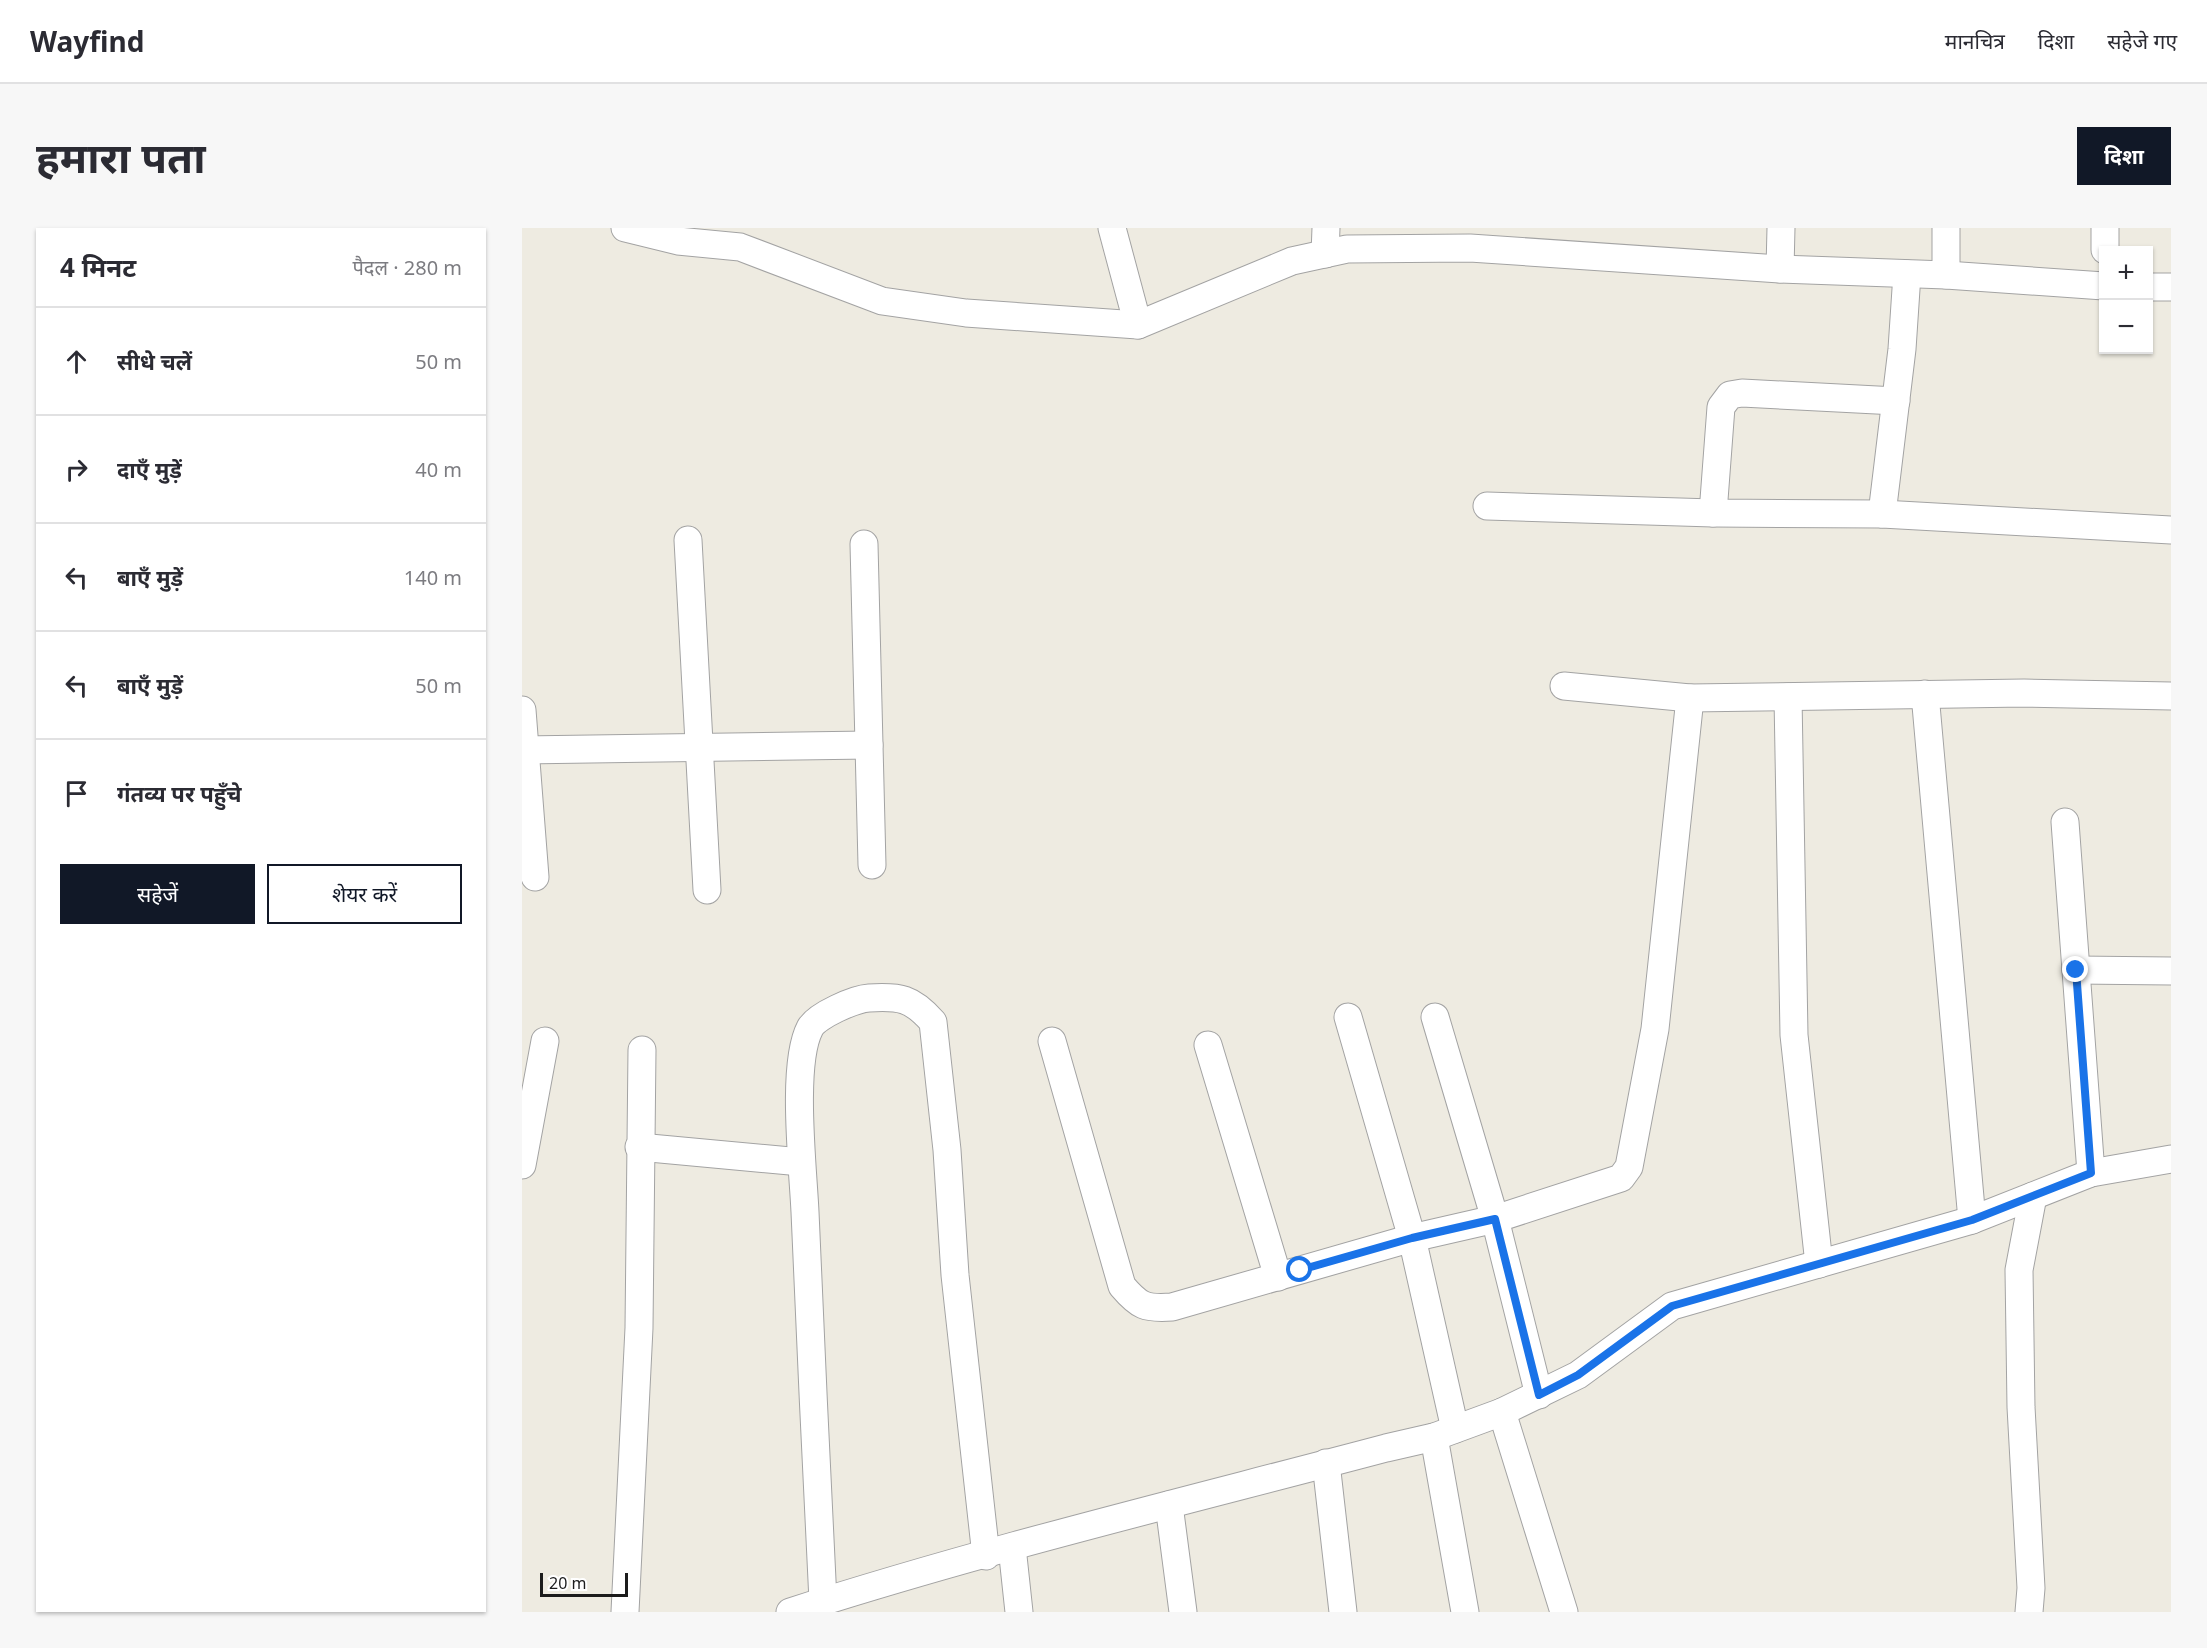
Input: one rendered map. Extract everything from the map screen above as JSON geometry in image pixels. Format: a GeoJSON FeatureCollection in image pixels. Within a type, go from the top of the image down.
{"type":"FeatureCollection","features":[{"type":"Feature","properties":{"kind":"street"},"geometry":{"type":"LineString","coordinates":[[625,228],[678,241],[740,247],[882,301],[966,313],[1138,325],[1292,261],[1325,241],[1347,249],[1471,238],[1780,269],[2099,286]]}},
{"type":"Feature","properties":{"kind":"street"},"geometry":{"type":"LineString","coordinates":[[1112,228],[1138,325]]}},
{"type":"Feature","properties":{"kind":"street"},"geometry":{"type":"LineString","coordinates":[[1780,269],[1781,228]]}},
{"type":"Feature","properties":{"kind":"street"},"geometry":{"type":"LineString","coordinates":[[1946,228],[1946,276]]}},
{"type":"Feature","properties":{"kind":"street"},"geometry":{"type":"LineString","coordinates":[[2105,228],[2105,246]]}},
{"type":"Feature","properties":{"kind":"street"},"geometry":{"type":"LineString","coordinates":[[1882,514],[1896,401],[1907,274]]}},
{"type":"Feature","properties":{"kind":"street"},"geometry":{"type":"LineString","coordinates":[[2153,287],[2171,287]]}},
{"type":"Feature","properties":{"kind":"street"},"geometry":{"type":"LineString","coordinates":[[1713,513],[1720,407],[1730,395],[1742,393],[1896,401]]}},
{"type":"Feature","properties":{"kind":"street"},"geometry":{"type":"LineString","coordinates":[[1487,506],[1713,513],[1882,514],[2171,531]]}},
{"type":"Feature","properties":{"kind":"street"},"geometry":{"type":"LineString","coordinates":[[688,540],[707,890]]}},
{"type":"Feature","properties":{"kind":"street"},"geometry":{"type":"LineString","coordinates":[[864,544],[872,865]]}},
{"type":"Feature","properties":{"kind":"street"},"geometry":{"type":"LineString","coordinates":[[1564,686],[1690,698],[1925,694],[2171,696]]}},
{"type":"Feature","properties":{"kind":"street"},"geometry":{"type":"LineString","coordinates":[[1925,694],[1972,1220]]}},
{"type":"Feature","properties":{"kind":"street"},"geometry":{"type":"LineString","coordinates":[[1788,697],[1794,1035],[1820,1264]]}},
{"type":"Feature","properties":{"kind":"street"},"geometry":{"type":"LineString","coordinates":[[1052,1041],[1122,1286],[1137,1304],[1153,1308],[1172,1307],[1412,1238],[1495,1219],[1609,1184],[1621,1178],[1629,1167],[1655,1029],[1690,698]]}},
{"type":"Feature","properties":{"kind":"street"},"geometry":{"type":"LineString","coordinates":[[522,710],[523,750],[535,877]]}},
{"type":"Feature","properties":{"kind":"street"},"geometry":{"type":"LineString","coordinates":[[523,750],[869,745]]}},
{"type":"Feature","properties":{"kind":"street"},"geometry":{"type":"LineString","coordinates":[[2065,822],[2091,1173]]}},
{"type":"Feature","properties":{"kind":"street"},"geometry":{"type":"LineString","coordinates":[[2076,970],[2171,971]]}},
{"type":"Feature","properties":{"kind":"street"},"geometry":{"type":"LineString","coordinates":[[823,1601],[801,1162],[801,1055],[811,1026],[831,1011],[864,998],[896,996],[919,1006],[933,1022],[947,1150],[955,1275],[986,1556]]}},
{"type":"Feature","properties":{"kind":"street"},"geometry":{"type":"LineString","coordinates":[[1348,1017],[1412,1238],[1444,1433],[1465,1612]]}},
{"type":"Feature","properties":{"kind":"street"},"geometry":{"type":"LineString","coordinates":[[1436,1017],[1495,1219],[1539,1395]]}},
{"type":"Feature","properties":{"kind":"street"},"geometry":{"type":"LineString","coordinates":[[522,1165],[545,1041]]}},
{"type":"Feature","properties":{"kind":"street"},"geometry":{"type":"LineString","coordinates":[[1208,1045],[1278,1277]]}},
{"type":"Feature","properties":{"kind":"street"},"geometry":{"type":"LineString","coordinates":[[626,1612],[639,1328],[639,1147],[642,1050]]}},
{"type":"Feature","properties":{"kind":"street"},"geometry":{"type":"LineString","coordinates":[[639,1147],[801,1162]]}},
{"type":"Feature","properties":{"kind":"street"},"geometry":{"type":"LineString","coordinates":[[790,1612],[823,1601],[852,1602],[912,1573],[986,1556],[1012,1547],[1444,1433],[1502,1412],[1578,1375],[1672,1306],[1972,1220],[2091,1173],[2171,1159]]}},
{"type":"Feature","properties":{"kind":"street"},"geometry":{"type":"LineString","coordinates":[[2029,1612],[2031,1588],[2021,1407],[2019,1270],[2033,1196]]}},
{"type":"Feature","properties":{"kind":"street"},"geometry":{"type":"LineString","coordinates":[[1502,1412],[1564,1612]]}},
{"type":"Feature","properties":{"kind":"street"},"geometry":{"type":"LineString","coordinates":[[1326,1464],[1343,1612]]}},
{"type":"Feature","properties":{"kind":"street"},"geometry":{"type":"LineString","coordinates":[[1169,1505],[1183,1612]]}},
{"type":"Feature","properties":{"kind":"street"},"geometry":{"type":"LineString","coordinates":[[1012,1547],[1019,1612]]}},
{"type":"Feature","properties":{"kind":"route"},"geometry":{"type":"LineString","coordinates":[[1300,1270],[1412,1238],[1495,1219],[1539,1395],[1578,1375],[1672,1306],[1972,1220],[2091,1173],[2076,970]]}}]}
